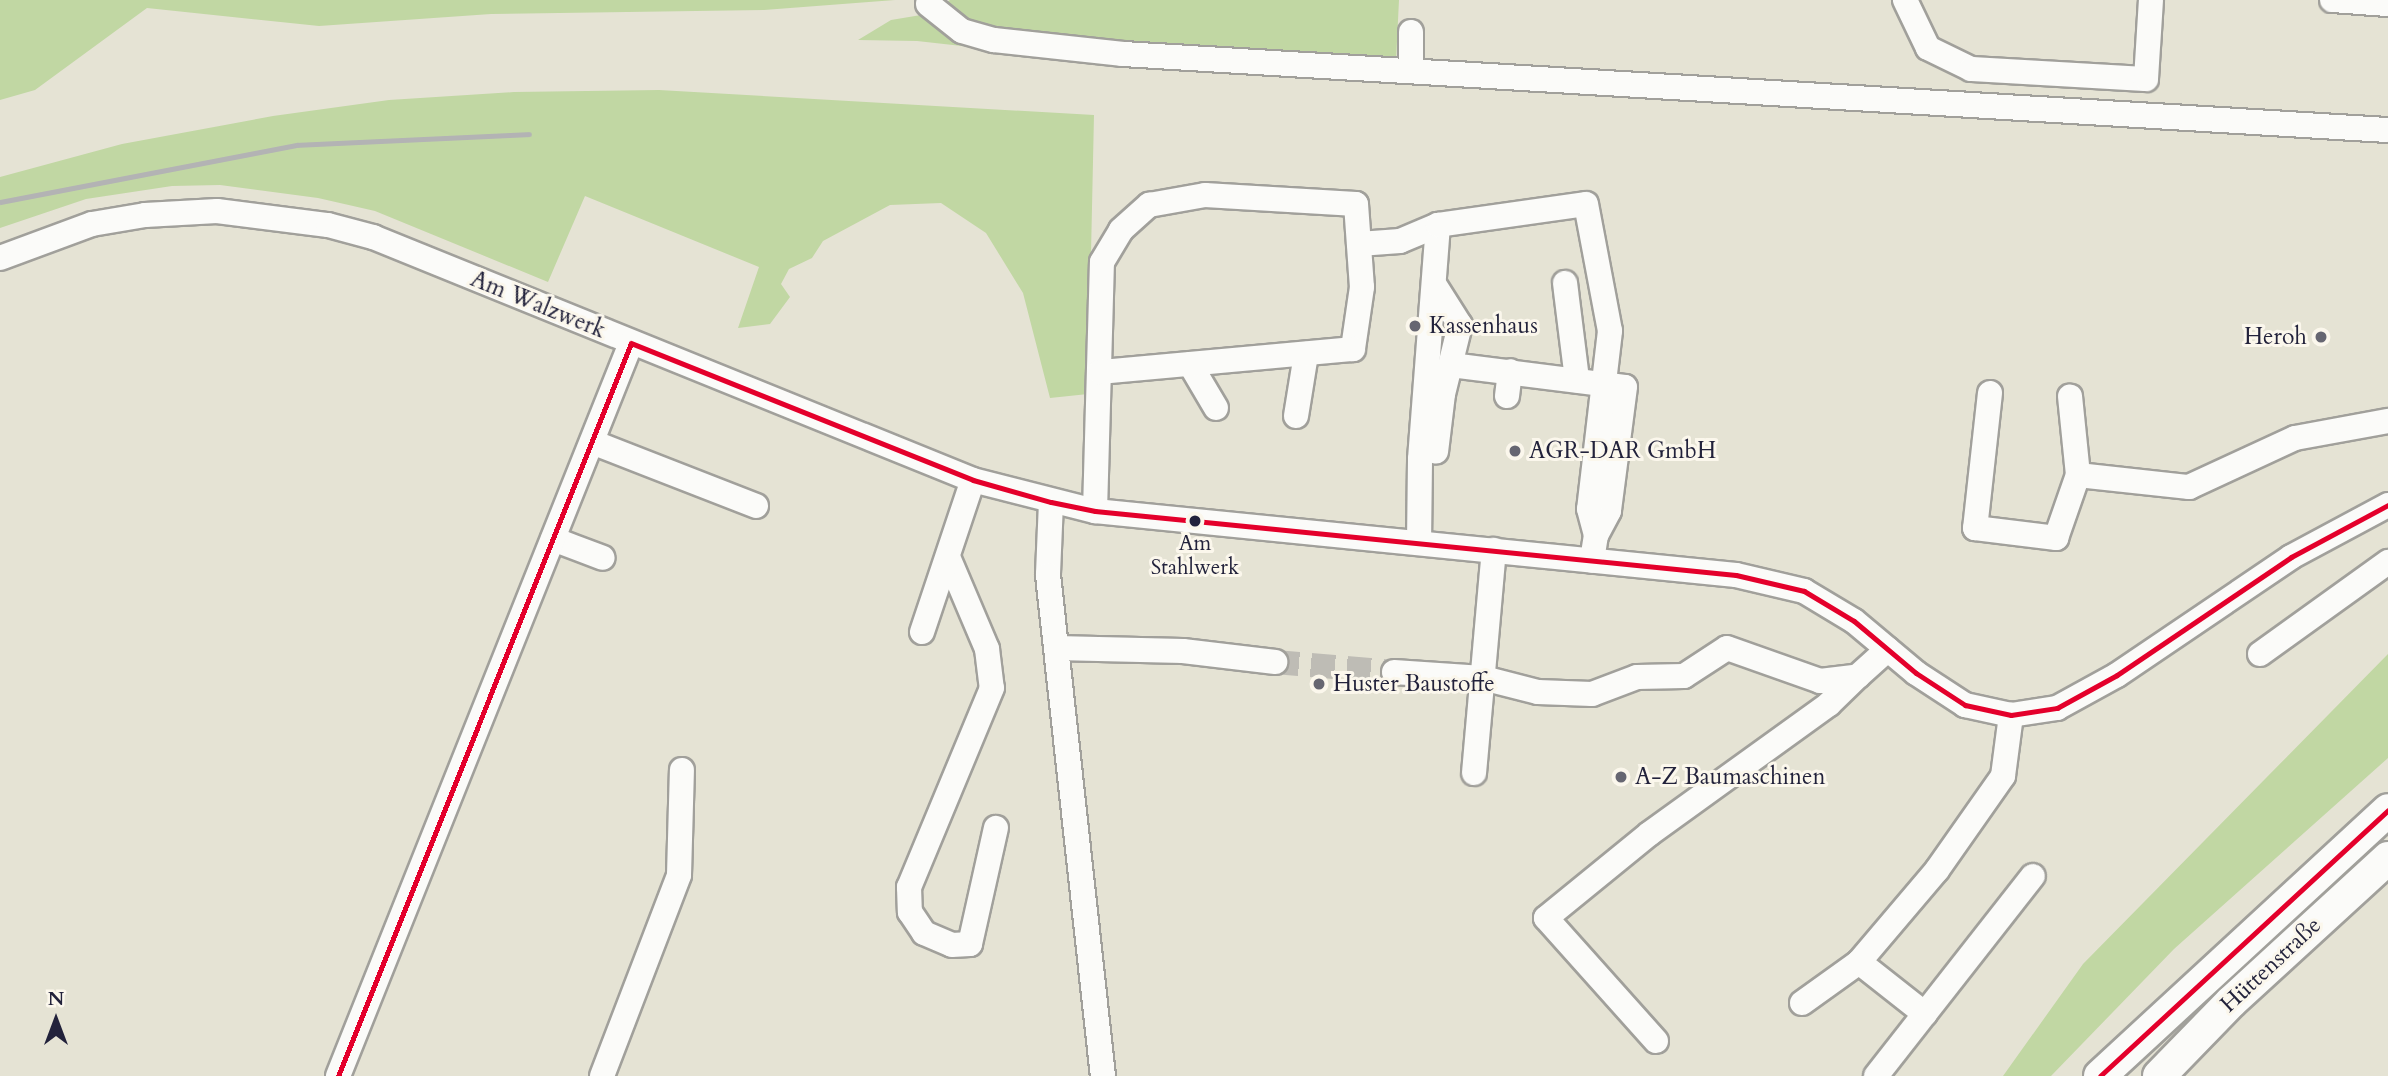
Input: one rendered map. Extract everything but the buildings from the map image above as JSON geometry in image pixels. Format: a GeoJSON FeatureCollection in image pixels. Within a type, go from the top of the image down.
{"type":"FeatureCollection","features":[{"type":"Feature","properties":{"kind":"main road","name":"Hüttenstraße"},"geometry":{"type":"LineString","coordinates":[[2100,1076],[2388,810]]}},
{"type":"Feature","properties":{"kind":"main road","name":"Hüttenstraße"},"geometry":{"type":"LineString","coordinates":[[2159,1076],[2231,1002],[2388,858]]}},
{"type":"Feature","properties":{"kind":"street"},"geometry":{"type":"LineString","coordinates":[[1905,0],[1928,48],[1971,69],[2146,79],[2151,0]]}},
{"type":"Feature","properties":{"kind":"street"},"geometry":{"type":"LineString","coordinates":[[2332,0],[2388,4]]}},
{"type":"Feature","properties":{"kind":"street"},"geometry":{"type":"LineString","coordinates":[[928,4],[962,31],[994,40],[1123,54],[2388,130]]}},
{"type":"Feature","properties":{"kind":"street"},"geometry":{"type":"LineString","coordinates":[[1411,33],[1411,70]]}},
{"type":"Feature","properties":{"kind":"street"},"geometry":{"type":"LineString","coordinates":[[1095,511],[1102,262],[1121,230],[1149,205],[1205,195],[1356,204],[1362,288],[1353,349],[1100,372]]}},
{"type":"Feature","properties":{"kind":"street"},"geometry":{"type":"LineString","coordinates":[[1359,244],[1400,241],[1438,225],[1586,205],[1610,331],[1610,391],[1588,509],[1595,535],[1592,561]]}},
{"type":"Feature","properties":{"kind":"street","name":"Am Walzwerk"},"geometry":{"type":"LineString","coordinates":[[0,258],[92,224],[145,215],[217,211],[280,216],[373,237],[973,480],[1051,502],[1095,511],[1735,575],[1804,591],[1854,621],[1965,705],[2011,715],[2057,708],[2117,675],[2291,557],[2388,505]]}},
{"type":"Feature","properties":{"kind":"street"},"geometry":{"type":"LineString","coordinates":[[1419,543],[1422,495],[1420,459],[1438,225]]}},
{"type":"Feature","properties":{"kind":"street"},"geometry":{"type":"LineString","coordinates":[[1565,283],[1577,380]]}},
{"type":"Feature","properties":{"kind":"street"},"geometry":{"type":"LineString","coordinates":[[1422,495],[1435,464],[1443,394],[1460,325],[1434,284]]}},
{"type":"Feature","properties":{"kind":"street"},"geometry":{"type":"LineString","coordinates":[[338,1076],[631,343]]}},
{"type":"Feature","properties":{"kind":"street"},"geometry":{"type":"LineString","coordinates":[[1296,416],[1306,354]]}},
{"type":"Feature","properties":{"kind":"street"},"geometry":{"type":"LineString","coordinates":[[1190,364],[1216,408]]}},
{"type":"Feature","properties":{"kind":"street"},"geometry":{"type":"LineString","coordinates":[[1451,365],[1577,380],[1610,391]]}},
{"type":"Feature","properties":{"kind":"street"},"geometry":{"type":"LineString","coordinates":[[1507,396],[1510,371]]}},
{"type":"Feature","properties":{"kind":"street"},"geometry":{"type":"LineString","coordinates":[[1990,393],[1975,528],[2056,538],[2078,475],[2070,396]]}},
{"type":"Feature","properties":{"kind":"street"},"geometry":{"type":"LineString","coordinates":[[2078,475],[2189,487],[2295,438],[2388,421]]}},
{"type":"Feature","properties":{"kind":"street"},"geometry":{"type":"LineString","coordinates":[[592,442],[756,506]]}},
{"type":"Feature","properties":{"kind":"street"},"geometry":{"type":"LineString","coordinates":[[922,632],[973,480]]}},
{"type":"Feature","properties":{"kind":"street"},"geometry":{"type":"LineString","coordinates":[[1051,502],[1048,575],[1103,1076]]}},
{"type":"Feature","properties":{"kind":"street"},"geometry":{"type":"LineString","coordinates":[[553,539],[603,558]]}},
{"type":"Feature","properties":{"kind":"street"},"geometry":{"type":"LineString","coordinates":[[1474,773],[1494,550]]}},
{"type":"Feature","properties":{"kind":"street"},"geometry":{"type":"LineString","coordinates":[[948,557],[987,649],[992,688],[909,887],[910,912],[924,933],[952,945],[970,944],[996,828]]}},
{"type":"Feature","properties":{"kind":"street"},"geometry":{"type":"LineString","coordinates":[[2260,654],[2388,562]]}},
{"type":"Feature","properties":{"kind":"street"},"geometry":{"type":"LineString","coordinates":[[1056,648],[1183,651],[1275,662]]}},
{"type":"Feature","properties":{"kind":"street"},"geometry":{"type":"LineString","coordinates":[[1394,672],[1483,678],[1538,692],[1592,694],[1637,677],[1684,676],[1727,648],[1820,681],[1858,676]]}},
{"type":"Feature","properties":{"kind":"street"},"geometry":{"type":"LineString","coordinates":[[1656,1041],[1546,918],[1649,834],[1829,704],[1888,649]]}},
{"type":"Feature","properties":{"kind":"street"},"geometry":{"type":"LineString","coordinates":[[1802,1003],[1859,962],[1937,870],[2003,776],[2011,715]]}},
{"type":"Feature","properties":{"kind":"street"},"geometry":{"type":"LineString","coordinates":[[602,1076],[679,875],[682,770]]}},
{"type":"Feature","properties":{"kind":"street"},"geometry":{"type":"LineString","coordinates":[[1877,1076],[2033,876]]}},
{"type":"Feature","properties":{"kind":"street"},"geometry":{"type":"LineString","coordinates":[[1859,962],[1925,1014]]}},
{"type":"Feature","properties":{"kind":"green space"},"geometry":{"type":"Polygon","coordinates":[[[0,0],[895,0],[764,10],[491,14],[319,26],[147,8],[35,90],[0,100],[0,0]]]}},
{"type":"Feature","properties":{"kind":"green space"},"geometry":{"type":"Polygon","coordinates":[[[950,0],[1399,0],[1395,82],[1153,67],[917,41],[858,40],[891,20],[927,14],[950,0]]]}},
{"type":"Feature","properties":{"kind":"green space"},"geometry":{"type":"Polygon","coordinates":[[[659,90],[1094,115],[1088,394],[1050,398],[1023,293],[986,233],[941,203],[890,205],[823,241],[812,258],[789,269],[781,284],[790,297],[770,324],[738,328],[759,267],[585,196],[548,282],[375,211],[318,198],[220,185],[172,186],[86,199],[0,228],[0,177],[122,144],[273,116],[389,100],[514,92],[659,90]]]}},
{"type":"Feature","properties":{"kind":"green space"},"geometry":{"type":"Polygon","coordinates":[[[2388,654],[2388,758],[2174,949],[2051,1076],[2003,1076],[2083,964],[2388,654]]]}},
{"type":"Feature","properties":{"kind":"tunnel"},"geometry":{"type":"LineString","coordinates":[[1275,662],[1394,672]]}},
{"type":"Feature","properties":{"kind":"railway"},"geometry":{"type":"LineString","coordinates":[[0,202],[297,145],[529,134]]}},
{"type":"Feature","properties":{"kind":"transit line"},"geometry":{"type":"LineString","coordinates":[[338,1076],[631,343],[973,480],[1051,502],[1095,511],[1736,575],[1804,591],[1854,621],[1916,673],[1965,705],[2011,715],[2057,708],[2117,675],[2291,557],[2388,505]]}},
{"type":"Feature","properties":{"kind":"transit line"},"geometry":{"type":"LineString","coordinates":[[2100,1076],[2388,810]]}},
{"type":"Feature","properties":{"kind":"place","name":"Kassenhaus"},"geometry":{"type":"Point","coordinates":[1415,326]}},
{"type":"Feature","properties":{"kind":"place","name":"Heroh"},"geometry":{"type":"Point","coordinates":[2321,337]}},
{"type":"Feature","properties":{"kind":"place","name":"AGR-DAR GmbH"},"geometry":{"type":"Point","coordinates":[1515,451]}},
{"type":"Feature","properties":{"kind":"place","name":"Am Stahlwerk"},"geometry":{"type":"Point","coordinates":[1195,521]}},
{"type":"Feature","properties":{"kind":"place","name":"Huster Baustoffe"},"geometry":{"type":"Point","coordinates":[1319,684]}},
{"type":"Feature","properties":{"kind":"place","name":"A-Z Baumaschinen"},"geometry":{"type":"Point","coordinates":[1621,777]}}]}
